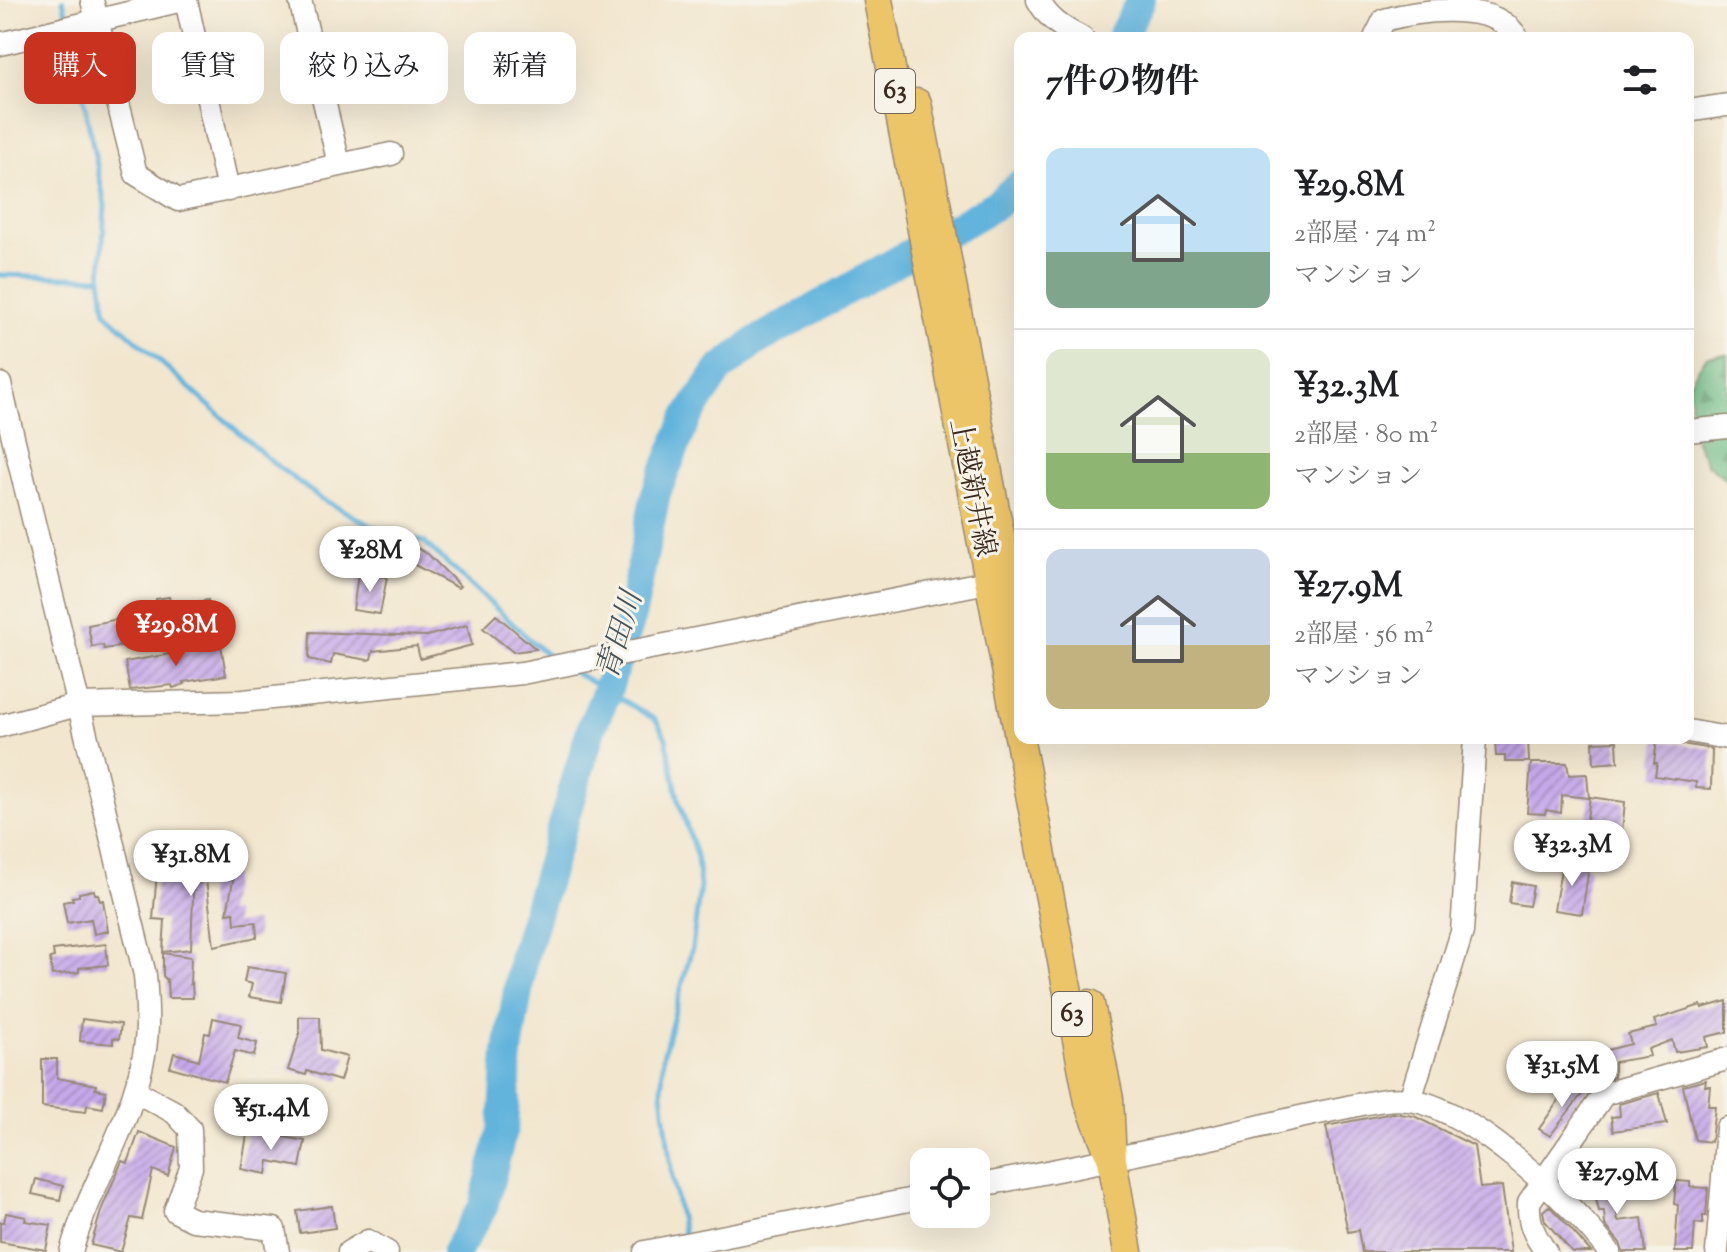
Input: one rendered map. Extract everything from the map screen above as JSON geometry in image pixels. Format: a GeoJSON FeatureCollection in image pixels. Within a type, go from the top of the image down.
{"type":"FeatureCollection","features":[{"type":"Feature","properties":{"kind":"main road","name":"上越新井線"},"geometry":{"type":"LineString","coordinates":[[878,0],[922,178]]}},
{"type":"Feature","properties":{"kind":"main road","name":"上越新井線"},"geometry":{"type":"LineString","coordinates":[[897,0],[922,178],[945,301],[1014,613]]}},
{"type":"Feature","properties":{"kind":"main road","name":"上越新井線"},"geometry":{"type":"LineString","coordinates":[[1006,578],[1014,629]]}},
{"type":"Feature","properties":{"kind":"main road","name":"上越新井線"},"geometry":{"type":"LineString","coordinates":[[1032,744],[1089,1102],[1112,1160]]}},
{"type":"Feature","properties":{"kind":"main road","name":"上越新井線"},"geometry":{"type":"LineString","coordinates":[[1039,744],[1109,1099],[1112,1160],[1128,1252]]}},
{"type":"Feature","properties":{"kind":"street"},"geometry":{"type":"LineString","coordinates":[[0,44],[94,10],[184,0],[228,190]]}},
{"type":"Feature","properties":{"kind":"street"},"geometry":{"type":"LineString","coordinates":[[300,0],[339,164]]}},
{"type":"Feature","properties":{"kind":"street"},"geometry":{"type":"LineString","coordinates":[[1038,0],[1046,15],[1070,32]]}},
{"type":"Feature","properties":{"kind":"street"},"geometry":{"type":"LineString","coordinates":[[1378,32],[1384,20],[1439,8],[1495,14],[1514,32]]}},
{"type":"Feature","properties":{"kind":"street"},"geometry":{"type":"LineString","coordinates":[[94,10],[136,174],[178,200],[391,154]]}},
{"type":"Feature","properties":{"kind":"street"},"geometry":{"type":"LineString","coordinates":[[1694,110],[1727,105]]}},
{"type":"Feature","properties":{"kind":"street"},"geometry":{"type":"LineString","coordinates":[[0,384],[145,975],[148,1020],[135,1091],[81,1216],[71,1252]]}},
{"type":"Feature","properties":{"kind":"street"},"geometry":{"type":"LineString","coordinates":[[1694,430],[1727,427]]}},
{"type":"Feature","properties":{"kind":"street"},"geometry":{"type":"LineString","coordinates":[[0,726],[78,705],[243,701],[522,673],[1006,578]]}},
{"type":"Feature","properties":{"kind":"street"},"geometry":{"type":"LineString","coordinates":[[1694,732],[1727,738]]}},
{"type":"Feature","properties":{"kind":"street"},"geometry":{"type":"LineString","coordinates":[[1410,1100],[1462,932],[1475,744]]}},
{"type":"Feature","properties":{"kind":"street"},"geometry":{"type":"LineString","coordinates":[[1546,1252],[1534,1235],[1529,1202],[1604,1094],[1727,1059]]}},
{"type":"Feature","properties":{"kind":"street"},"geometry":{"type":"LineString","coordinates":[[135,1091],[174,1112],[190,1129],[191,1168],[175,1211],[193,1220],[274,1229],[278,1252]]}},
{"type":"Feature","properties":{"kind":"street"},"geometry":{"type":"LineString","coordinates":[[990,1183],[1112,1160],[1361,1104],[1410,1100],[1431,1106],[1465,1124],[1544,1182],[1595,1233],[1609,1252]]}},
{"type":"Feature","properties":{"kind":"street"},"geometry":{"type":"LineString","coordinates":[[1717,1252],[1727,1128]]}},
{"type":"Feature","properties":{"kind":"street"},"geometry":{"type":"LineString","coordinates":[[645,1252],[910,1200]]}},
{"type":"Feature","properties":{"kind":"street"},"geometry":{"type":"LineString","coordinates":[[349,1252],[368,1241],[387,1252]]}},
{"type":"Feature","properties":{"kind":"green space"},"geometry":{"type":"Polygon","coordinates":[[[1727,354],[1727,480],[1707,464],[1694,433],[1694,376],[1706,357],[1727,354]]]}},
{"type":"Feature","properties":{"kind":"building"},"geometry":{"type":"Polygon","coordinates":[[[383,530],[428,554],[460,586],[458,588],[375,544],[383,530]]]}},
{"type":"Feature","properties":{"kind":"building"},"geometry":{"type":"Polygon","coordinates":[[[358,574],[387,577],[380,614],[353,610],[358,574]]]}},
{"type":"Feature","properties":{"kind":"building"},"geometry":{"type":"Polygon","coordinates":[[[169,597],[171,607],[208,600],[212,621],[127,638],[129,645],[104,649],[103,645],[92,647],[88,625],[159,613],[156,599],[169,597]]]}},
{"type":"Feature","properties":{"kind":"building"},"geometry":{"type":"Polygon","coordinates":[[[496,615],[536,649],[513,652],[483,628],[496,615]]]}},
{"type":"Feature","properties":{"kind":"building"},"geometry":{"type":"Polygon","coordinates":[[[467,625],[472,645],[420,659],[417,646],[373,651],[368,660],[333,654],[331,664],[309,659],[310,632],[427,636],[467,625]]]}},
{"type":"Feature","properties":{"kind":"building"},"geometry":{"type":"Polygon","coordinates":[[[221,645],[226,675],[184,682],[173,688],[172,685],[130,690],[125,662],[221,645]]]}},
{"type":"Feature","properties":{"kind":"building"},"geometry":{"type":"Polygon","coordinates":[[[1495,744],[1528,744],[1529,762],[1505,762],[1505,756],[1496,756],[1495,744]]]}},
{"type":"Feature","properties":{"kind":"building"},"geometry":{"type":"Polygon","coordinates":[[[1593,744],[1617,744],[1618,762],[1594,764],[1593,744]]]}},
{"type":"Feature","properties":{"kind":"building"},"geometry":{"type":"Polygon","coordinates":[[[1656,744],[1712,749],[1711,789],[1696,788],[1696,782],[1655,776],[1657,763],[1654,763],[1656,744]]]}},
{"type":"Feature","properties":{"kind":"building"},"geometry":{"type":"Polygon","coordinates":[[[1531,763],[1567,763],[1569,775],[1587,774],[1589,798],[1562,795],[1561,813],[1546,810],[1545,814],[1527,813],[1531,763]]]}},
{"type":"Feature","properties":{"kind":"building"},"geometry":{"type":"Polygon","coordinates":[[[1590,797],[1625,802],[1622,831],[1586,826],[1590,797]]]}},
{"type":"Feature","properties":{"kind":"building"},"geometry":{"type":"Polygon","coordinates":[[[158,843],[207,854],[205,870],[234,875],[227,913],[234,912],[235,924],[256,922],[257,937],[214,946],[205,871],[194,872],[191,949],[163,952],[165,920],[153,919],[157,872],[147,871],[148,864],[139,863],[141,849],[156,851],[158,843]]]}},
{"type":"Feature","properties":{"kind":"building"},"geometry":{"type":"Polygon","coordinates":[[[1568,861],[1589,867],[1582,914],[1554,910],[1562,864],[1567,865],[1568,861]]]}},
{"type":"Feature","properties":{"kind":"building"},"geometry":{"type":"Polygon","coordinates":[[[1512,882],[1533,886],[1529,906],[1509,903],[1512,882]]]}},
{"type":"Feature","properties":{"kind":"building"},"geometry":{"type":"Polygon","coordinates":[[[94,890],[100,901],[103,900],[108,931],[94,934],[91,919],[67,923],[63,902],[73,900],[72,897],[79,896],[79,893],[94,890]]]}},
{"type":"Feature","properties":{"kind":"building"},"geometry":{"type":"Polygon","coordinates":[[[106,944],[108,965],[52,975],[50,958],[54,957],[53,950],[106,944]]]}},
{"type":"Feature","properties":{"kind":"building"},"geometry":{"type":"Polygon","coordinates":[[[163,953],[191,957],[193,998],[168,998],[167,980],[163,976],[163,953]]]}},
{"type":"Feature","properties":{"kind":"building"},"geometry":{"type":"Polygon","coordinates":[[[247,967],[286,973],[281,1002],[249,997],[252,984],[244,982],[247,967]]]}},
{"type":"Feature","properties":{"kind":"building"},"geometry":{"type":"Polygon","coordinates":[[[1727,1001],[1727,1032],[1706,1037],[1708,1047],[1675,1052],[1672,1040],[1648,1049],[1650,1056],[1614,1062],[1614,1077],[1606,1079],[1599,1052],[1631,1044],[1628,1034],[1657,1027],[1654,1020],[1701,1005],[1702,1008],[1727,1001]]]}},
{"type":"Feature","properties":{"kind":"building"},"geometry":{"type":"Polygon","coordinates":[[[299,1017],[320,1017],[321,1050],[347,1057],[340,1081],[307,1071],[306,1075],[288,1070],[299,1035],[299,1017]]]}},
{"type":"Feature","properties":{"kind":"building"},"geometry":{"type":"Polygon","coordinates":[[[213,1018],[241,1024],[238,1038],[257,1043],[254,1056],[235,1051],[225,1082],[170,1067],[174,1053],[199,1060],[205,1033],[210,1034],[213,1018]]]}},
{"type":"Feature","properties":{"kind":"building"},"geometry":{"type":"Polygon","coordinates":[[[82,1019],[121,1024],[119,1039],[113,1038],[113,1044],[80,1041],[82,1019]]]}},
{"type":"Feature","properties":{"kind":"building"},"geometry":{"type":"Polygon","coordinates":[[[42,1059],[57,1059],[57,1078],[96,1085],[95,1089],[106,1091],[103,1108],[87,1105],[86,1112],[42,1107],[42,1059]]]}},
{"type":"Feature","properties":{"kind":"building"},"geometry":{"type":"Polygon","coordinates":[[[1706,1080],[1705,1086],[1710,1086],[1708,1106],[1715,1106],[1711,1142],[1695,1140],[1683,1086],[1706,1080]]]}},
{"type":"Feature","properties":{"kind":"building"},"geometry":{"type":"Polygon","coordinates":[[[1588,1086],[1550,1136],[1539,1129],[1568,1087],[1588,1086]]]}},
{"type":"Feature","properties":{"kind":"building"},"geometry":{"type":"Polygon","coordinates":[[[1659,1093],[1667,1124],[1613,1131],[1611,1117],[1620,1116],[1619,1104],[1659,1093]]]}},
{"type":"Feature","properties":{"kind":"building"},"geometry":{"type":"Polygon","coordinates":[[[1393,1113],[1414,1116],[1474,1146],[1480,1188],[1502,1186],[1511,1252],[1362,1252],[1358,1230],[1348,1232],[1326,1126],[1393,1113]]]}},
{"type":"Feature","properties":{"kind":"building"},"geometry":{"type":"Polygon","coordinates":[[[248,1130],[305,1141],[300,1167],[269,1161],[267,1174],[241,1169],[248,1130]]]}},
{"type":"Feature","properties":{"kind":"building"},"geometry":{"type":"Polygon","coordinates":[[[139,1132],[176,1147],[168,1176],[153,1170],[142,1220],[131,1218],[121,1252],[91,1245],[102,1208],[122,1161],[128,1163],[139,1132]]]}},
{"type":"Feature","properties":{"kind":"building"},"geometry":{"type":"Polygon","coordinates":[[[1605,1170],[1605,1175],[1611,1174],[1618,1221],[1642,1218],[1646,1252],[1623,1252],[1620,1243],[1605,1225],[1604,1211],[1599,1211],[1590,1173],[1605,1170]]]}},
{"type":"Feature","properties":{"kind":"building"},"geometry":{"type":"Polygon","coordinates":[[[36,1179],[63,1186],[60,1200],[32,1194],[36,1179]]]}},
{"type":"Feature","properties":{"kind":"building"},"geometry":{"type":"Polygon","coordinates":[[[1676,1181],[1690,1182],[1690,1187],[1708,1188],[1706,1216],[1703,1216],[1703,1224],[1695,1223],[1693,1252],[1675,1252],[1676,1181]]]}},
{"type":"Feature","properties":{"kind":"building"},"geometry":{"type":"Polygon","coordinates":[[[332,1206],[335,1228],[300,1233],[297,1211],[332,1206]]]}},
{"type":"Feature","properties":{"kind":"building"},"geometry":{"type":"Polygon","coordinates":[[[1549,1206],[1591,1252],[1572,1252],[1545,1221],[1543,1211],[1549,1206]]]}},
{"type":"Feature","properties":{"kind":"building"},"geometry":{"type":"Polygon","coordinates":[[[6,1213],[26,1217],[25,1221],[51,1225],[46,1250],[0,1242],[0,1222],[4,1222],[6,1213]]]}},
{"type":"Feature","properties":{"kind":"waterway"},"geometry":{"type":"LineString","coordinates":[[63,0],[68,22]]}},
{"type":"Feature","properties":{"kind":"waterway","name":"青田川"},"geometry":{"type":"LineString","coordinates":[[1124,32],[1141,0]]}},
{"type":"Feature","properties":{"kind":"waterway"},"geometry":{"type":"LineString","coordinates":[[85,104],[105,205],[101,278],[106,313],[273,463],[320,498],[377,529],[424,542],[551,659]]}},
{"type":"Feature","properties":{"kind":"waterway","name":"青田川"},"geometry":{"type":"LineString","coordinates":[[456,1252],[483,1207],[503,1128],[508,1051],[524,954],[592,726],[607,691],[632,612],[656,493],[686,420],[719,370],[755,342],[997,204],[1014,189]]}},
{"type":"Feature","properties":{"kind":"waterway"},"geometry":{"type":"LineString","coordinates":[[0,275],[101,278]]}},
{"type":"Feature","properties":{"kind":"waterway"},"geometry":{"type":"LineString","coordinates":[[574,672],[656,720],[666,738],[679,802],[697,858],[700,887],[692,948],[663,1056],[662,1092],[672,1177],[684,1237]]}}]}
